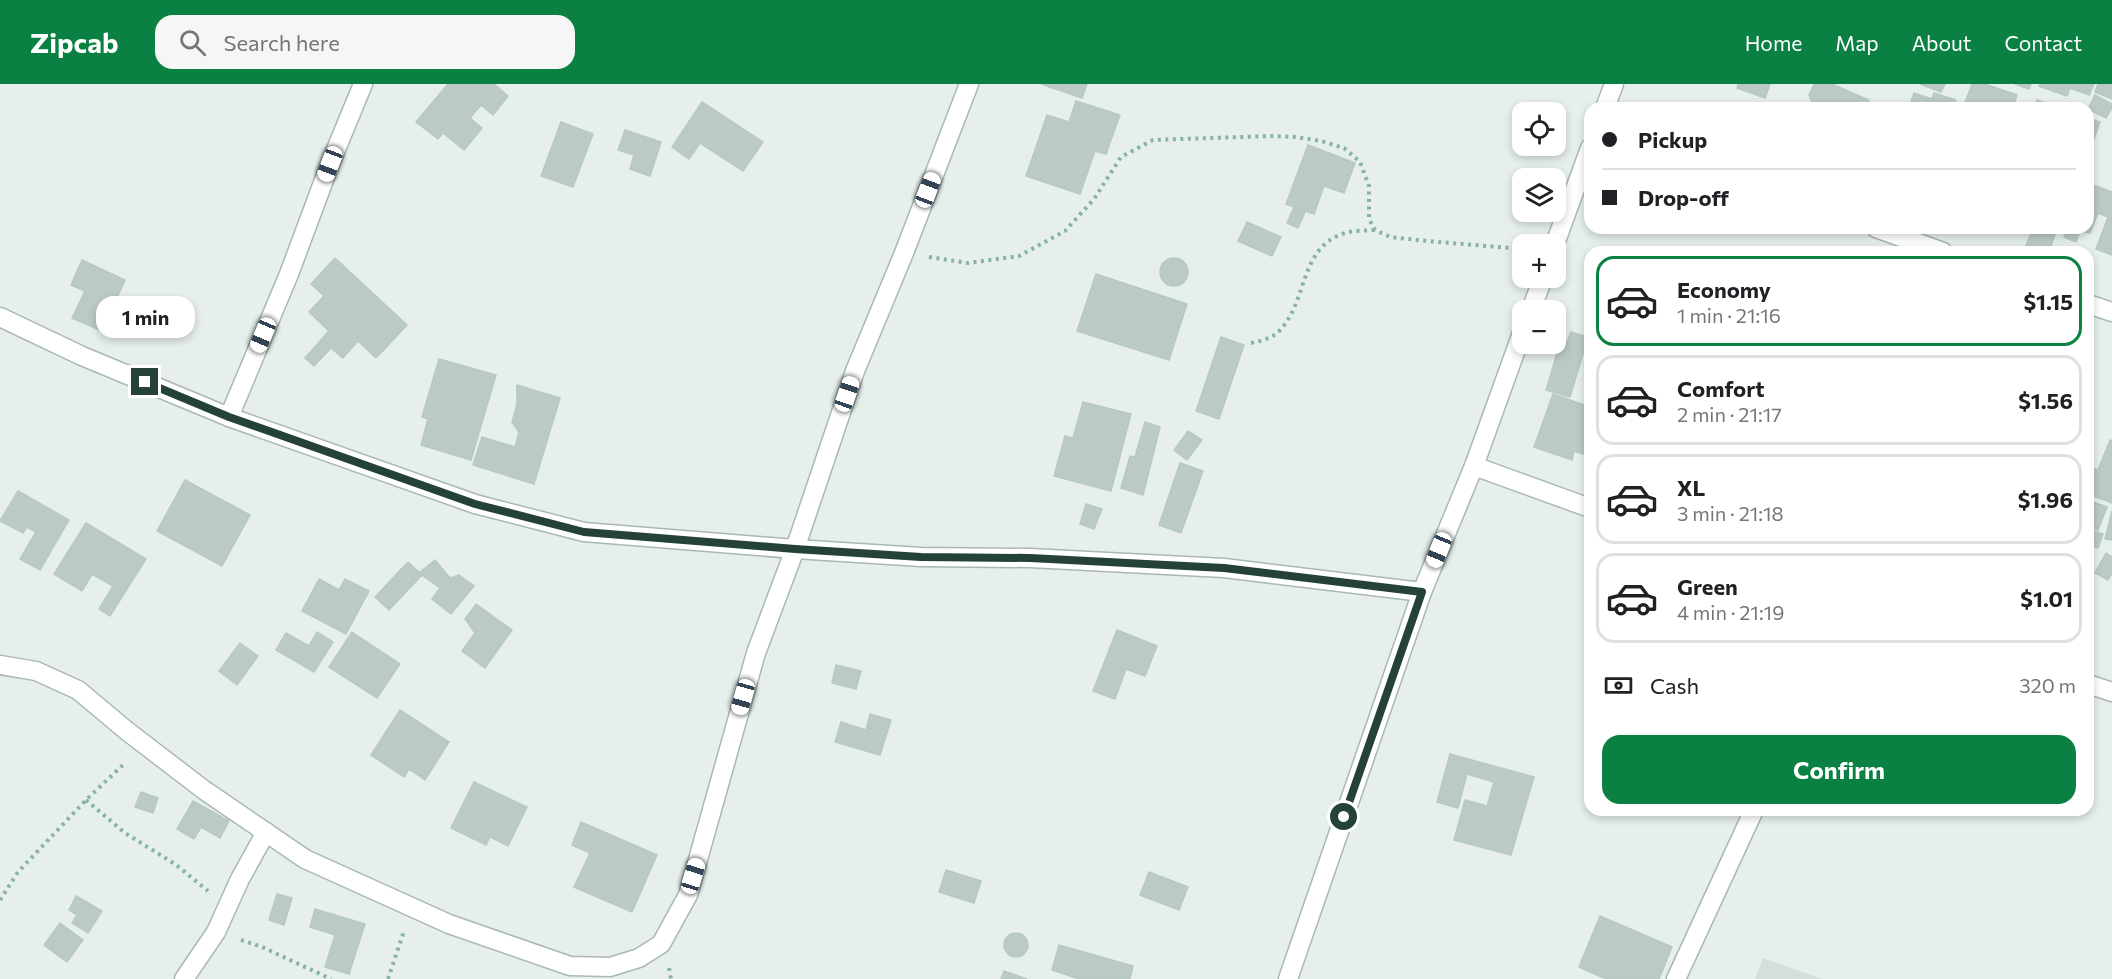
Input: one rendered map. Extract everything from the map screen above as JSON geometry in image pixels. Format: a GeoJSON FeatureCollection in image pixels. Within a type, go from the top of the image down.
{"type":"FeatureCollection","features":[{"type":"Feature","properties":{"kind":"street"},"geometry":{"type":"LineString","coordinates":[[229,417],[289,274],[363,84]]}},
{"type":"Feature","properties":{"kind":"street"},"geometry":{"type":"LineString","coordinates":[[0,665],[36,671],[78,690],[204,790],[305,859],[449,924],[570,966],[610,967],[639,958],[661,944],[688,895],[756,653],[795,549],[855,371],[904,253],[969,84]]}},
{"type":"Feature","properties":{"kind":"street"},"geometry":{"type":"LineString","coordinates":[[1607,102],[1614,84]]}},
{"type":"Feature","properties":{"kind":"street"},"geometry":{"type":"LineString","coordinates":[[1559,234],[1584,164]]}},
{"type":"Feature","properties":{"kind":"street"},"geometry":{"type":"LineString","coordinates":[[1893,234],[1926,246]]}},
{"type":"Feature","properties":{"kind":"street"},"geometry":{"type":"LineString","coordinates":[[2094,306],[2112,312]]}},
{"type":"Feature","properties":{"kind":"street"},"geometry":{"type":"LineString","coordinates":[[0,317],[82,356],[229,417],[475,504],[584,532],[921,557],[1030,558],[1224,568],[1422,592]]}},
{"type":"Feature","properties":{"kind":"street"},"geometry":{"type":"LineString","coordinates":[[1288,979],[1422,592],[1474,466],[1514,354]]}},
{"type":"Feature","properties":{"kind":"street"},"geometry":{"type":"LineString","coordinates":[[1474,466],[1584,506]]}},
{"type":"Feature","properties":{"kind":"street"},"geometry":{"type":"LineString","coordinates":[[2094,686],[2112,692]]}},
{"type":"Feature","properties":{"kind":"street"},"geometry":{"type":"LineString","coordinates":[[1676,979],[1751,816]]}},
{"type":"Feature","properties":{"kind":"street"},"geometry":{"type":"LineString","coordinates":[[184,979],[216,932],[240,879],[266,832]]}},
{"type":"Feature","properties":{"kind":"path"},"geometry":{"type":"LineString","coordinates":[[904,253],[968,263],[1019,256],[1065,231],[1094,200],[1121,157],[1153,140],[1279,136],[1321,141],[1344,148],[1360,162],[1369,186],[1369,219],[1375,230]]}},
{"type":"Feature","properties":{"kind":"path"},"geometry":{"type":"LineString","coordinates":[[1251,343],[1267,339],[1283,326],[1294,309],[1307,270],[1327,241],[1344,233],[1375,230],[1390,237],[1512,248]]}},
{"type":"Feature","properties":{"kind":"path"},"geometry":{"type":"LineString","coordinates":[[0,900],[18,872],[86,800],[145,745]]}},
{"type":"Feature","properties":{"kind":"path"},"geometry":{"type":"LineString","coordinates":[[86,800],[125,833],[175,864],[228,906]]}},
{"type":"Feature","properties":{"kind":"path"},"geometry":{"type":"LineString","coordinates":[[388,979],[411,906]]}},
{"type":"Feature","properties":{"kind":"path"},"geometry":{"type":"LineString","coordinates":[[216,932],[262,947],[331,979]]}},
{"type":"Feature","properties":{"kind":"shaded area"},"geometry":{"type":"Polygon","coordinates":[[[1763,958],[1822,979],[1755,979],[1763,958]]]}},
{"type":"Feature","properties":{"kind":"building"},"geometry":{"type":"Polygon","coordinates":[[[448,84],[494,84],[508,96],[493,115],[481,105],[470,118],[482,128],[464,150],[443,133],[438,139],[416,122],[448,84]]]}},
{"type":"Feature","properties":{"kind":"building"},"geometry":{"type":"Polygon","coordinates":[[[1041,84],[1087,84],[1082,98],[1041,84]]]}},
{"type":"Feature","properties":{"kind":"building"},"geometry":{"type":"Polygon","coordinates":[[[1738,84],[1770,84],[1765,98],[1737,88],[1738,84]]]}},
{"type":"Feature","properties":{"kind":"building"},"geometry":{"type":"Polygon","coordinates":[[[1814,84],[1832,84],[1869,100],[1868,102],[1812,102],[1809,95],[1814,84]]]}},
{"type":"Feature","properties":{"kind":"building"},"geometry":{"type":"Polygon","coordinates":[[[1920,84],[1945,84],[1941,92],[1920,84]]]}},
{"type":"Feature","properties":{"kind":"building"},"geometry":{"type":"Polygon","coordinates":[[[1972,84],[1985,84],[2017,95],[2015,102],[1965,102],[1972,84]]]}},
{"type":"Feature","properties":{"kind":"building"},"geometry":{"type":"Polygon","coordinates":[[[2015,84],[2031,84],[2029,89],[2015,84]]]}},
{"type":"Feature","properties":{"kind":"building"},"geometry":{"type":"Polygon","coordinates":[[[2040,84],[2094,84],[2089,95],[2070,88],[2067,96],[2039,86],[2040,84]]]}},
{"type":"Feature","properties":{"kind":"building"},"geometry":{"type":"Polygon","coordinates":[[[2098,84],[2112,84],[2112,99],[2095,92],[2098,84]]]}},
{"type":"Feature","properties":{"kind":"building"},"geometry":{"type":"Polygon","coordinates":[[[1914,93],[1932,99],[1934,93],[1956,100],[1955,102],[1911,102],[1914,93]]]}},
{"type":"Feature","properties":{"kind":"building"},"geometry":{"type":"Polygon","coordinates":[[[2095,95],[2112,104],[2106,118],[2094,112],[2094,102],[2092,102],[2095,95]]]}},
{"type":"Feature","properties":{"kind":"building"},"geometry":{"type":"Polygon","coordinates":[[[1076,101],[1120,115],[1106,154],[1095,151],[1080,194],[1026,176],[1047,115],[1069,122],[1076,101]]]}},
{"type":"Feature","properties":{"kind":"building"},"geometry":{"type":"Polygon","coordinates":[[[702,102],[763,142],[743,171],[700,143],[689,159],[672,147],[702,102]]]}},
{"type":"Feature","properties":{"kind":"building"},"geometry":{"type":"Polygon","coordinates":[[[2094,120],[2100,122],[2094,139],[2094,120]]]}},
{"type":"Feature","properties":{"kind":"building"},"geometry":{"type":"Polygon","coordinates":[[[561,122],[593,134],[573,187],[541,176],[561,122]]]}},
{"type":"Feature","properties":{"kind":"building"},"geometry":{"type":"Polygon","coordinates":[[[625,130],[661,142],[650,176],[630,169],[634,155],[618,150],[625,130]]]}},
{"type":"Feature","properties":{"kind":"building"},"geometry":{"type":"Polygon","coordinates":[[[1308,145],[1355,163],[1344,193],[1324,186],[1314,214],[1286,204],[1308,145]]]}},
{"type":"Feature","properties":{"kind":"building"},"geometry":{"type":"Polygon","coordinates":[[[2094,185],[2112,192],[2112,255],[2096,249],[2108,217],[2098,213],[2094,223],[2094,185]]]}},
{"type":"Feature","properties":{"kind":"building"},"geometry":{"type":"Polygon","coordinates":[[[1294,207],[1305,212],[1298,228],[1287,223],[1294,207]]]}},
{"type":"Feature","properties":{"kind":"building"},"geometry":{"type":"Polygon","coordinates":[[[1247,222],[1281,237],[1272,256],[1238,241],[1247,222]]]}},
{"type":"Feature","properties":{"kind":"building"},"geometry":{"type":"Polygon","coordinates":[[[2031,234],[2055,234],[2051,246],[2026,246],[2031,234]]]}},
{"type":"Feature","properties":{"kind":"building"},"geometry":{"type":"Polygon","coordinates":[[[2065,234],[2079,234],[2076,242],[2064,237],[2065,234]]]}},
{"type":"Feature","properties":{"kind":"building"},"geometry":{"type":"Polygon","coordinates":[[[335,258],[407,325],[376,358],[358,341],[343,358],[331,348],[314,366],[305,358],[329,331],[309,312],[324,296],[311,284],[335,258]]]}},
{"type":"Feature","properties":{"kind":"building"},"geometry":{"type":"Polygon","coordinates":[[[1174,258],[1184,262],[1188,272],[1184,282],[1174,286],[1164,282],[1160,272],[1164,262],[1174,258]]]}},
{"type":"Feature","properties":{"kind":"building"},"geometry":{"type":"Polygon","coordinates":[[[82,260],[125,280],[102,331],[72,318],[85,291],[71,285],[82,260]]]}},
{"type":"Feature","properties":{"kind":"building"},"geometry":{"type":"Polygon","coordinates":[[[1096,274],[1187,304],[1169,360],[1077,331],[1096,274]]]}},
{"type":"Feature","properties":{"kind":"building"},"geometry":{"type":"Polygon","coordinates":[[[1571,332],[1584,336],[1584,350],[1570,397],[1546,390],[1557,354],[1566,354],[1566,342],[1571,332]]]}},
{"type":"Feature","properties":{"kind":"building"},"geometry":{"type":"Polygon","coordinates":[[[1221,337],[1244,345],[1219,419],[1196,411],[1221,337]]]}},
{"type":"Feature","properties":{"kind":"building"},"geometry":{"type":"Polygon","coordinates":[[[439,359],[496,375],[471,460],[421,445],[428,419],[422,417],[439,359]]]}},
{"type":"Feature","properties":{"kind":"building"},"geometry":{"type":"Polygon","coordinates":[[[517,385],[560,398],[534,484],[473,465],[482,437],[515,447],[519,432],[512,422],[517,404],[517,385]]]}},
{"type":"Feature","properties":{"kind":"building"},"geometry":{"type":"Polygon","coordinates":[[[1553,394],[1584,405],[1584,454],[1574,451],[1572,460],[1534,447],[1553,394]]]}},
{"type":"Feature","properties":{"kind":"building"},"geometry":{"type":"Polygon","coordinates":[[[1083,402],[1131,414],[1111,491],[1054,476],[1065,436],[1073,438],[1083,402]]]}},
{"type":"Feature","properties":{"kind":"building"},"geometry":{"type":"Polygon","coordinates":[[[1145,422],[1160,427],[1143,495],[1121,488],[1130,456],[1135,457],[1145,422]]]}},
{"type":"Feature","properties":{"kind":"building"},"geometry":{"type":"Polygon","coordinates":[[[1188,431],[1202,440],[1187,460],[1174,450],[1188,431]]]}},
{"type":"Feature","properties":{"kind":"building"},"geometry":{"type":"Polygon","coordinates":[[[2110,440],[2112,441],[2112,503],[2094,496],[2094,468],[2098,470],[2110,440]]]}},
{"type":"Feature","properties":{"kind":"building"},"geometry":{"type":"Polygon","coordinates":[[[1180,463],[1203,471],[1181,533],[1159,525],[1180,463]]]}},
{"type":"Feature","properties":{"kind":"building"},"geometry":{"type":"Polygon","coordinates":[[[185,480],[250,515],[222,566],[157,531],[185,480]]]}},
{"type":"Feature","properties":{"kind":"building"},"geometry":{"type":"Polygon","coordinates":[[[18,491],[69,520],[40,570],[20,559],[36,532],[27,527],[23,533],[0,521],[18,491]]]}},
{"type":"Feature","properties":{"kind":"building"},"geometry":{"type":"Polygon","coordinates":[[[2094,502],[2107,507],[2098,530],[2094,528],[2094,502]]]}},
{"type":"Feature","properties":{"kind":"building"},"geometry":{"type":"Polygon","coordinates":[[[1086,504],[1102,509],[1094,529],[1080,524],[1086,504]]]}},
{"type":"Feature","properties":{"kind":"building"},"geometry":{"type":"Polygon","coordinates":[[[2112,511],[2112,540],[2105,539],[2112,511]]]}},
{"type":"Feature","properties":{"kind":"building"},"geometry":{"type":"Polygon","coordinates":[[[86,523],[146,559],[110,616],[99,609],[113,586],[92,574],[82,591],[54,574],[86,523]]]}},
{"type":"Feature","properties":{"kind":"building"},"geometry":{"type":"Polygon","coordinates":[[[2094,531],[2103,534],[2098,548],[2094,546],[2094,531]]]}},
{"type":"Feature","properties":{"kind":"building"},"geometry":{"type":"Polygon","coordinates":[[[2106,553],[2112,557],[2112,573],[2108,580],[2095,573],[2106,553]]]}},
{"type":"Feature","properties":{"kind":"building"},"geometry":{"type":"Polygon","coordinates":[[[435,560],[450,578],[459,575],[474,586],[451,614],[432,599],[440,588],[419,573],[435,560]]]}},
{"type":"Feature","properties":{"kind":"building"},"geometry":{"type":"Polygon","coordinates":[[[408,562],[422,575],[389,610],[375,597],[408,562]]]}},
{"type":"Feature","properties":{"kind":"building"},"geometry":{"type":"Polygon","coordinates":[[[319,579],[339,590],[345,579],[369,591],[346,634],[302,611],[319,579]]]}},
{"type":"Feature","properties":{"kind":"building"},"geometry":{"type":"Polygon","coordinates":[[[476,604],[512,630],[485,668],[462,651],[475,633],[465,619],[476,604]]]}},
{"type":"Feature","properties":{"kind":"building"},"geometry":{"type":"Polygon","coordinates":[[[1117,630],[1157,646],[1145,676],[1126,669],[1115,699],[1093,691],[1117,630]]]}},
{"type":"Feature","properties":{"kind":"building"},"geometry":{"type":"Polygon","coordinates":[[[317,632],[333,642],[314,672],[276,650],[286,633],[309,646],[317,632]]]}},
{"type":"Feature","properties":{"kind":"building"},"geometry":{"type":"Polygon","coordinates":[[[352,632],[400,664],[377,698],[329,667],[352,632]]]}},
{"type":"Feature","properties":{"kind":"building"},"geometry":{"type":"Polygon","coordinates":[[[240,643],[258,656],[237,685],[219,671],[240,643]]]}},
{"type":"Feature","properties":{"kind":"building"},"geometry":{"type":"Polygon","coordinates":[[[836,665],[861,671],[856,689],[832,683],[836,665]]]}},
{"type":"Feature","properties":{"kind":"building"},"geometry":{"type":"Polygon","coordinates":[[[400,710],[449,742],[425,780],[409,769],[404,777],[371,755],[400,710]]]}},
{"type":"Feature","properties":{"kind":"building"},"geometry":{"type":"Polygon","coordinates":[[[870,714],[891,720],[880,755],[835,742],[841,722],[866,730],[870,714]]]}},
{"type":"Feature","properties":{"kind":"building"},"geometry":{"type":"Polygon","coordinates":[[[1450,754],[1534,777],[1511,855],[1454,840],[1465,800],[1487,806],[1494,782],[1467,774],[1458,808],[1437,802],[1450,754]]]}},
{"type":"Feature","properties":{"kind":"building"},"geometry":{"type":"Polygon","coordinates":[[[474,782],[527,807],[508,846],[490,837],[486,845],[451,828],[474,782]]]}},
{"type":"Feature","properties":{"kind":"building"},"geometry":{"type":"Polygon","coordinates":[[[141,792],[158,798],[153,813],[135,807],[141,792]]]}},
{"type":"Feature","properties":{"kind":"building"},"geometry":{"type":"Polygon","coordinates":[[[193,801],[229,821],[220,838],[201,827],[194,839],[177,829],[193,801]]]}},
{"type":"Feature","properties":{"kind":"building"},"geometry":{"type":"Polygon","coordinates":[[[581,822],[657,855],[632,912],[574,887],[590,853],[572,845],[581,822]]]}},
{"type":"Feature","properties":{"kind":"building"},"geometry":{"type":"Polygon","coordinates":[[[946,870],[981,881],[974,903],[939,892],[946,870]]]}},
{"type":"Feature","properties":{"kind":"building"},"geometry":{"type":"Polygon","coordinates":[[[1149,872],[1188,887],[1179,910],[1140,895],[1149,872]]]}},
{"type":"Feature","properties":{"kind":"building"},"geometry":{"type":"Polygon","coordinates":[[[277,894],[292,898],[284,925],[269,920],[277,894]]]}},
{"type":"Feature","properties":{"kind":"building"},"geometry":{"type":"Polygon","coordinates":[[[76,896],[102,911],[88,933],[72,923],[77,915],[69,910],[76,896]]]}},
{"type":"Feature","properties":{"kind":"building"},"geometry":{"type":"Polygon","coordinates":[[[315,909],[365,924],[349,974],[325,967],[335,935],[310,927],[315,909]]]}},
{"type":"Feature","properties":{"kind":"building"},"geometry":{"type":"Polygon","coordinates":[[[1600,916],[1672,947],[1659,979],[1606,979],[1579,967],[1600,916]]]}},
{"type":"Feature","properties":{"kind":"building"},"geometry":{"type":"Polygon","coordinates":[[[60,923],[83,940],[67,962],[44,945],[60,923]]]}},
{"type":"Feature","properties":{"kind":"building"},"geometry":{"type":"Polygon","coordinates":[[[1016,933],[1025,936],[1028,945],[1025,954],[1016,957],[1007,954],[1004,945],[1007,936],[1016,933]]]}},
{"type":"Feature","properties":{"kind":"building"},"geometry":{"type":"Polygon","coordinates":[[[1059,945],[1133,966],[1130,979],[1079,979],[1052,970],[1059,945]]]}},
{"type":"Feature","properties":{"kind":"building"},"geometry":{"type":"Polygon","coordinates":[[[1004,971],[1027,979],[1001,979],[1004,971]]]}},
{"type":"Feature","properties":{"kind":"route"},"geometry":{"type":"LineString","coordinates":[[145,382],[229,417],[475,504],[584,532],[921,557],[1030,558],[1224,568],[1422,592],[1344,817]]}}]}
